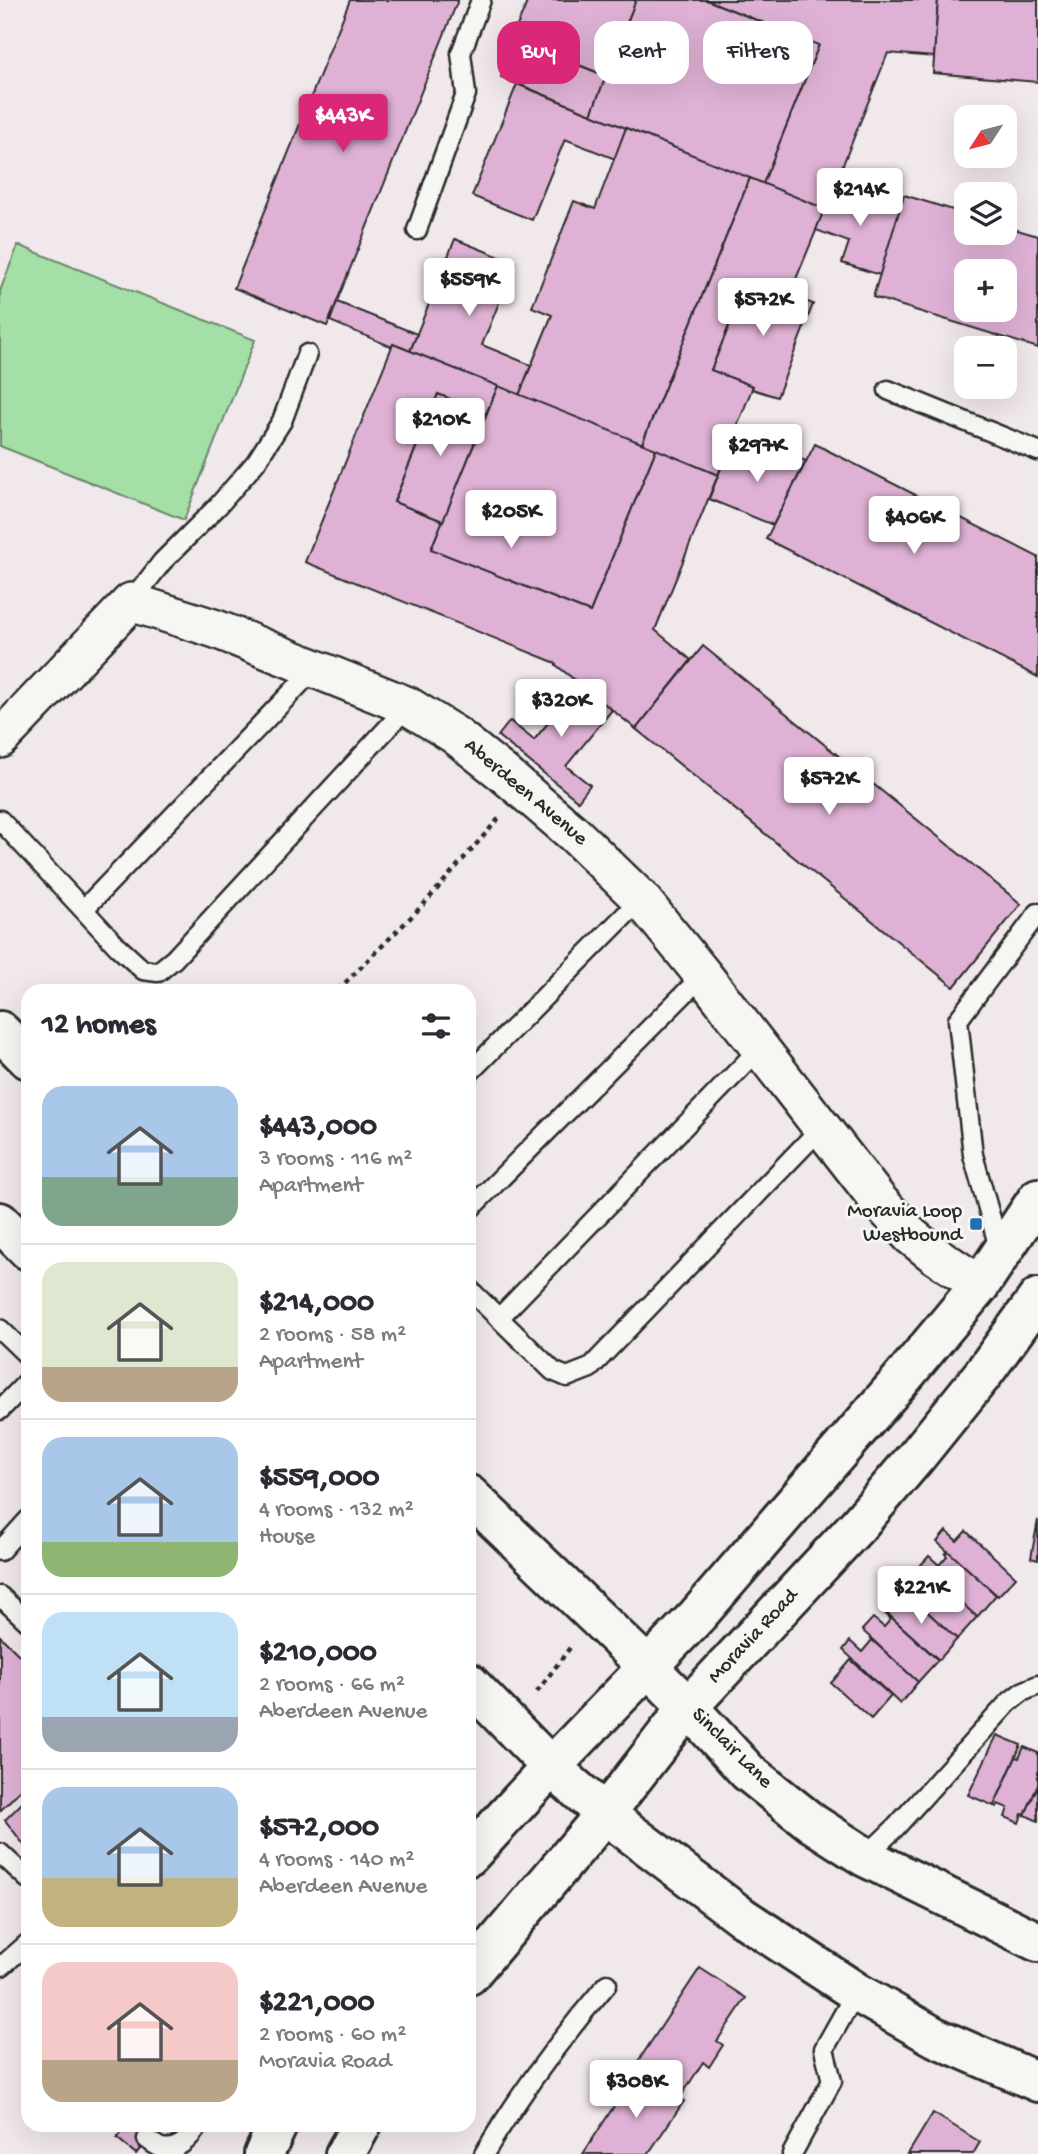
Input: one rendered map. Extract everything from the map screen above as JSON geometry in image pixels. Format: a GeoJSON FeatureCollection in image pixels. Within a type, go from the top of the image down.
{"type":"FeatureCollection","features":[{"type":"Feature","properties":{"kind":"main road"},"geometry":{"type":"LineString","coordinates":[[0,1031],[21,1052]]}},
{"type":"Feature","properties":{"kind":"main road"},"geometry":{"type":"LineString","coordinates":[[476,1848],[697,1616],[900,1381],[990,1270],[1038,1198]]}},
{"type":"Feature","properties":{"kind":"main road"},"geometry":{"type":"LineString","coordinates":[[0,1222],[21,1243]]}},
{"type":"Feature","properties":{"kind":"main road","name":"Moravia Road"},"geometry":{"type":"LineString","coordinates":[[476,1967],[605,1814],[688,1707],[858,1525],[1034,1312]]}},
{"type":"Feature","properties":{"kind":"main road","name":"Sinclair Lane"},"geometry":{"type":"LineString","coordinates":[[476,1502],[648,1667],[748,1772],[812,1823],[865,1857],[1038,1942]]}},
{"type":"Feature","properties":{"kind":"main road"},"geometry":{"type":"LineString","coordinates":[[476,1690],[551,1767],[605,1814],[742,1917],[856,1993],[935,2037],[1038,2082]]}},
{"type":"Feature","properties":{"kind":"main road"},"geometry":{"type":"LineString","coordinates":[[264,2154],[274,2132]]}},
{"type":"Feature","properties":{"kind":"main road"},"geometry":{"type":"LineString","coordinates":[[345,2154],[357,2132]]}},
{"type":"Feature","properties":{"kind":"street","name":"Aberdeen Avenue"},"geometry":{"type":"LineString","coordinates":[[131,602],[216,629],[408,706],[455,735],[574,834],[641,899],[704,975],[879,1201],[911,1236],[936,1255],[990,1270]]}},
{"type":"Feature","properties":{"kind":"street"},"geometry":{"type":"LineString","coordinates":[[0,739],[131,602]]}},
{"type":"Feature","properties":{"kind":"lane"},"geometry":{"type":"LineString","coordinates":[[417,230],[466,94],[461,53],[481,0]]}},
{"type":"Feature","properties":{"kind":"lane"},"geometry":{"type":"LineString","coordinates":[[131,602],[162,562],[218,506],[256,462],[282,421],[307,354]]}},
{"type":"Feature","properties":{"kind":"lane"},"geometry":{"type":"LineString","coordinates":[[888,390],[1038,451]]}},
{"type":"Feature","properties":{"kind":"lane"},"geometry":{"type":"LineString","coordinates":[[84,909],[315,668]]}},
{"type":"Feature","properties":{"kind":"lane"},"geometry":{"type":"LineString","coordinates":[[0,820],[143,970],[158,972],[174,959],[408,706]]}},
{"type":"Feature","properties":{"kind":"lane"},"geometry":{"type":"LineString","coordinates":[[476,1066],[641,899]]}},
{"type":"Feature","properties":{"kind":"lane"},"geometry":{"type":"LineString","coordinates":[[990,1270],[973,1155],[958,1020],[1038,912]]}},
{"type":"Feature","properties":{"kind":"lane"},"geometry":{"type":"LineString","coordinates":[[476,1203],[704,975]]}},
{"type":"Feature","properties":{"kind":"lane"},"geometry":{"type":"LineString","coordinates":[[499,1318],[760,1048]]}},
{"type":"Feature","properties":{"kind":"lane"},"geometry":{"type":"LineString","coordinates":[[476,1296],[553,1371],[567,1377],[590,1368],[822,1127]]}},
{"type":"Feature","properties":{"kind":"lane"},"geometry":{"type":"LineString","coordinates":[[0,1329],[21,1349]]}},
{"type":"Feature","properties":{"kind":"lane"},"geometry":{"type":"LineString","coordinates":[[0,1410],[21,1388]]}},
{"type":"Feature","properties":{"kind":"lane"},"geometry":{"type":"LineString","coordinates":[[0,1551],[21,1528]]}},
{"type":"Feature","properties":{"kind":"lane"},"geometry":{"type":"LineString","coordinates":[[0,1596],[21,1616]]}},
{"type":"Feature","properties":{"kind":"lane"},"geometry":{"type":"LineString","coordinates":[[865,1857],[896,1827],[1008,1703],[1038,1685]]}},
{"type":"Feature","properties":{"kind":"lane"},"geometry":{"type":"LineString","coordinates":[[0,1853],[21,1873]]}},
{"type":"Feature","properties":{"kind":"lane"},"geometry":{"type":"LineString","coordinates":[[0,1964],[2,1966],[21,1949]]}},
{"type":"Feature","properties":{"kind":"lane"},"geometry":{"type":"LineString","coordinates":[[484,2154],[508,2112],[560,2039],[607,1984]]}},
{"type":"Feature","properties":{"kind":"lane"},"geometry":{"type":"LineString","coordinates":[[792,2154],[832,2081],[824,2049],[856,1993]]}},
{"type":"Feature","properties":{"kind":"lane"},"geometry":{"type":"LineString","coordinates":[[147,2139],[163,2148],[178,2146],[194,2132]]}},
{"type":"Feature","properties":{"kind":"path"},"geometry":{"type":"LineString","coordinates":[[344,984],[424,904],[523,791]]}},
{"type":"Feature","properties":{"kind":"path"},"geometry":{"type":"LineString","coordinates":[[537,1692],[573,1643]]}},
{"type":"Feature","properties":{"kind":"green space"},"geometry":{"type":"Polygon","coordinates":[[[18,245],[255,340],[184,520],[0,446],[0,291],[18,245]]]}},
{"type":"Feature","properties":{"kind":"building"},"geometry":{"type":"Polygon","coordinates":[[[350,0],[458,0],[327,326],[234,288],[350,0]]]}},
{"type":"Feature","properties":{"kind":"building"},"geometry":{"type":"Polygon","coordinates":[[[528,0],[636,0],[628,21],[594,21],[594,71],[580,65],[580,21],[519,21],[528,0]]]}},
{"type":"Feature","properties":{"kind":"building"},"geometry":{"type":"Polygon","coordinates":[[[636,0],[707,0],[759,21],[703,21],[703,84],[803,84],[763,184],[591,114],[603,84],[689,84],[689,21],[628,21],[636,0]]]}},
{"type":"Feature","properties":{"kind":"building"},"geometry":{"type":"Polygon","coordinates":[[[707,0],[938,0],[934,57],[888,53],[825,209],[763,184],[803,84],[813,84],[813,60],[819,45],[813,43],[813,21],[759,21],[707,0]]]}},
{"type":"Feature","properties":{"kind":"building"},"geometry":{"type":"Polygon","coordinates":[[[938,0],[1038,0],[1038,82],[933,73],[938,0]]]}},
{"type":"Feature","properties":{"kind":"building"},"geometry":{"type":"Polygon","coordinates":[[[813,43],[819,45],[813,60],[813,43]]]}},
{"type":"Feature","properties":{"kind":"building"},"geometry":{"type":"Polygon","coordinates":[[[580,66],[594,71],[594,84],[603,84],[591,114],[518,84],[580,84],[580,66]]]}},
{"type":"Feature","properties":{"kind":"building"},"geometry":{"type":"Polygon","coordinates":[[[517,84],[626,128],[615,159],[565,139],[532,220],[472,196],[517,84]]]}},
{"type":"Feature","properties":{"kind":"building"},"geometry":{"type":"Polygon","coordinates":[[[626,128],[750,178],[642,444],[519,395],[552,315],[532,307],[574,201],[595,209],[626,128]]]}},
{"type":"Feature","properties":{"kind":"building"},"geometry":{"type":"Polygon","coordinates":[[[750,178],[825,209],[789,296],[748,280],[711,370],[753,386],[718,475],[642,444],[750,178]]]}},
{"type":"Feature","properties":{"kind":"building"},"geometry":{"type":"Polygon","coordinates":[[[834,185],[900,211],[880,275],[842,263],[849,242],[816,230],[834,185]]]}},
{"type":"Feature","properties":{"kind":"building"},"geometry":{"type":"Polygon","coordinates":[[[904,195],[954,210],[954,245],[1017,245],[1017,230],[1038,236],[1038,348],[1017,342],[1017,336],[999,336],[873,297],[904,195]]]}},
{"type":"Feature","properties":{"kind":"building"},"geometry":{"type":"Polygon","coordinates":[[[455,239],[515,263],[482,345],[531,365],[519,395],[410,351],[455,239]]]}},
{"type":"Feature","properties":{"kind":"building"},"geometry":{"type":"Polygon","coordinates":[[[748,280],[789,296],[791,294],[806,299],[805,301],[813,304],[777,397],[711,370],[748,280]]]}},
{"type":"Feature","properties":{"kind":"building"},"geometry":{"type":"Polygon","coordinates":[[[337,302],[417,334],[410,351],[393,344],[392,347],[330,321],[337,302]]]}},
{"type":"Feature","properties":{"kind":"building"},"geometry":{"type":"Polygon","coordinates":[[[393,344],[498,386],[486,414],[438,394],[394,502],[443,521],[431,549],[590,612],[656,449],[718,475],[655,630],[691,660],[636,729],[556,663],[305,562],[393,344]]]}},
{"type":"Feature","properties":{"kind":"building"},"geometry":{"type":"Polygon","coordinates":[[[498,386],[656,449],[590,612],[431,549],[498,386]]]}},
{"type":"Feature","properties":{"kind":"building"},"geometry":{"type":"Polygon","coordinates":[[[438,394],[486,414],[443,521],[394,502],[438,394]]]}},
{"type":"Feature","properties":{"kind":"building"},"geometry":{"type":"Polygon","coordinates":[[[815,444],[1038,557],[1038,677],[766,539],[815,444]]]}},
{"type":"Feature","properties":{"kind":"building"},"geometry":{"type":"Polygon","coordinates":[[[768,447],[806,461],[773,525],[709,499],[727,453],[760,467],[768,447]]]}},
{"type":"Feature","properties":{"kind":"building"},"geometry":{"type":"Polygon","coordinates":[[[703,646],[1021,904],[954,987],[636,729],[703,646]]]}},
{"type":"Feature","properties":{"kind":"building"},"geometry":{"type":"Polygon","coordinates":[[[580,684],[612,710],[566,766],[590,785],[578,801],[498,736],[510,721],[534,740],[580,684]]]}},
{"type":"Feature","properties":{"kind":"building"},"geometry":{"type":"Polygon","coordinates":[[[1038,1520],[1038,1560],[1031,1558],[1038,1520]]]}},
{"type":"Feature","properties":{"kind":"building"},"geometry":{"type":"Polygon","coordinates":[[[946,1531],[957,1541],[966,1531],[1016,1577],[998,1596],[937,1542],[946,1531]]]}},
{"type":"Feature","properties":{"kind":"building"},"geometry":{"type":"Polygon","coordinates":[[[948,1551],[996,1595],[977,1617],[920,1566],[929,1556],[939,1565],[948,1551]]]}},
{"type":"Feature","properties":{"kind":"building"},"geometry":{"type":"Polygon","coordinates":[[[930,1574],[977,1617],[957,1639],[911,1597],[930,1574]]]}},
{"type":"Feature","properties":{"kind":"building"},"geometry":{"type":"Polygon","coordinates":[[[911,1597],[957,1639],[939,1660],[881,1608],[890,1598],[901,1608],[911,1597]]]}},
{"type":"Feature","properties":{"kind":"building"},"geometry":{"type":"Polygon","coordinates":[[[881,1608],[938,1660],[918,1682],[862,1630],[873,1618],[884,1627],[891,1619],[881,1608]]]}},
{"type":"Feature","properties":{"kind":"building"},"geometry":{"type":"Polygon","coordinates":[[[0,1636],[21,1657],[21,1789],[0,1811],[0,1636]]]}},
{"type":"Feature","properties":{"kind":"building"},"geometry":{"type":"Polygon","coordinates":[[[872,1640],[918,1682],[900,1704],[843,1650],[850,1641],[862,1652],[872,1640]]]}},
{"type":"Feature","properties":{"kind":"building"},"geometry":{"type":"Polygon","coordinates":[[[851,1660],[891,1696],[871,1719],[831,1683],[851,1660]]]}},
{"type":"Feature","properties":{"kind":"building"},"geometry":{"type":"Polygon","coordinates":[[[997,1735],[1021,1745],[994,1806],[968,1795],[997,1735]]]}},
{"type":"Feature","properties":{"kind":"building"},"geometry":{"type":"Polygon","coordinates":[[[1024,1747],[1038,1753],[1038,1785],[1019,1823],[1005,1817],[1008,1808],[998,1804],[997,1807],[994,1806],[1016,1757],[1019,1758],[1024,1747]]]}},
{"type":"Feature","properties":{"kind":"building"},"geometry":{"type":"Polygon","coordinates":[[[1038,1785],[1038,1821],[1025,1815],[1038,1785]]]}},
{"type":"Feature","properties":{"kind":"building"},"geometry":{"type":"Polygon","coordinates":[[[21,1804],[21,1841],[5,1820],[21,1804]]]}},
{"type":"Feature","properties":{"kind":"building"},"geometry":{"type":"Polygon","coordinates":[[[700,1968],[746,1998],[717,2041],[723,2045],[709,2067],[703,2062],[680,2098],[633,2069],[700,1968]]]}},
{"type":"Feature","properties":{"kind":"building"},"geometry":{"type":"Polygon","coordinates":[[[636,2072],[684,2101],[648,2154],[583,2154],[636,2072]]]}},
{"type":"Feature","properties":{"kind":"building"},"geometry":{"type":"Polygon","coordinates":[[[933,2113],[980,2142],[973,2154],[908,2154],[933,2113]]]}},
{"type":"Feature","properties":{"kind":"building"},"geometry":{"type":"Polygon","coordinates":[[[121,2132],[153,2132],[136,2154],[117,2138],[121,2132]]]}},
{"type":"Feature","properties":{"kind":"place","name":"Moravia Loop Westbound"},"geometry":{"type":"Point","coordinates":[976,1224]}}]}
